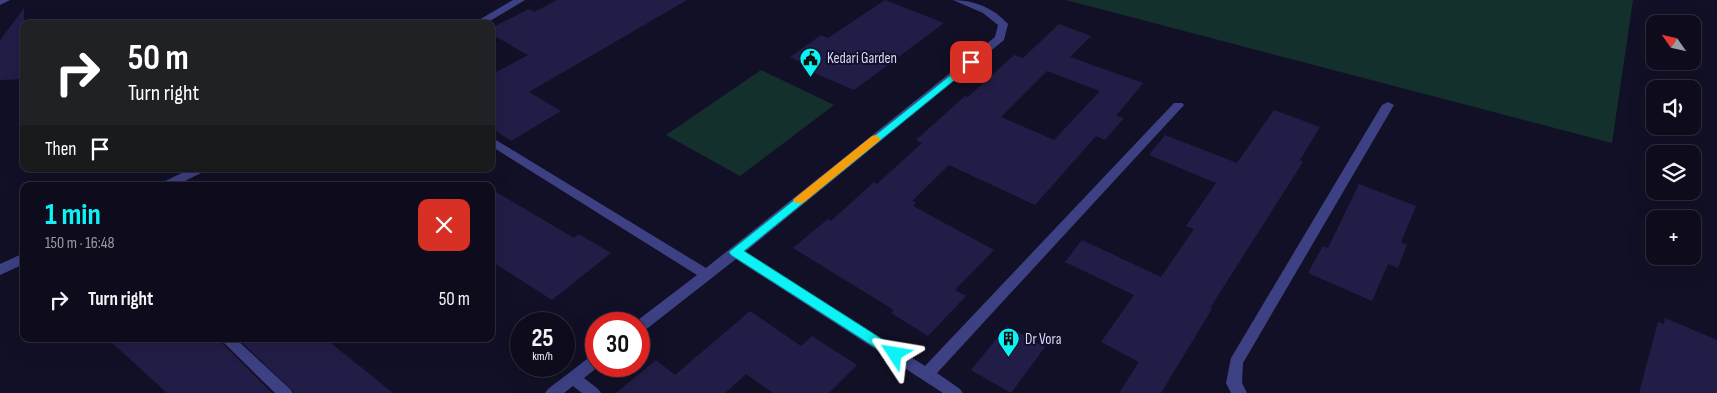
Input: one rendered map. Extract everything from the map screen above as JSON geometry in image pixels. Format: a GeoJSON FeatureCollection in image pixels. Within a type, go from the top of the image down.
{"type":"FeatureCollection","features":[{"type":"Feature","properties":{"kind":"street"},"geometry":{"type":"LineString","coordinates":[[0,2],[5,0]]}},
{"type":"Feature","properties":{"kind":"street"},"geometry":{"type":"LineString","coordinates":[[484,20],[520,0]]}},
{"type":"Feature","properties":{"kind":"street"},"geometry":{"type":"LineString","coordinates":[[650,318],[1000,38],[1003,24],[987,10],[958,0]]}},
{"type":"Feature","properties":{"kind":"street"},"geometry":{"type":"LineString","coordinates":[[926,375],[1178,105]]}},
{"type":"Feature","properties":{"kind":"street"},"geometry":{"type":"LineString","coordinates":[[1239,393],[1234,383],[1236,362],[1388,105]]}},
{"type":"Feature","properties":{"kind":"street"},"geometry":{"type":"LineString","coordinates":[[495,143],[706,275]]}},
{"type":"Feature","properties":{"kind":"street"},"geometry":{"type":"LineString","coordinates":[[172,182],[193,172]]}},
{"type":"Feature","properties":{"kind":"street"},"geometry":{"type":"LineString","coordinates":[[735,252],[954,393]]}},
{"type":"Feature","properties":{"kind":"street"},"geometry":{"type":"LineString","coordinates":[[0,270],[20,260]]}},
{"type":"Feature","properties":{"kind":"street"},"geometry":{"type":"LineString","coordinates":[[230,342],[285,393]]}},
{"type":"Feature","properties":{"kind":"street"},"geometry":{"type":"LineString","coordinates":[[553,393],[585,369]]}},
{"type":"Feature","properties":{"kind":"street"},"geometry":{"type":"LineString","coordinates":[[573,378],[593,393]]}},
{"type":"Feature","properties":{"kind":"green space"},"geometry":{"type":"Polygon","coordinates":[[[1066,0],[1633,0],[1612,143],[1066,0]]]}},
{"type":"Feature","properties":{"kind":"green space"},"geometry":{"type":"Polygon","coordinates":[[[761,70],[834,105],[740,176],[666,135],[761,70]]]}},
{"type":"Feature","properties":{"kind":"building"},"geometry":{"type":"Polygon","coordinates":[[[557,0],[687,0],[529,92],[561,111],[511,141],[495,131],[495,73],[528,55],[495,36],[495,26],[529,9],[534,12],[557,0]]]}},
{"type":"Feature","properties":{"kind":"building"},"geometry":{"type":"Polygon","coordinates":[[[885,0],[944,23],[854,90],[803,68],[807,65],[790,57],[821,35],[828,38],[885,0]]]}},
{"type":"Feature","properties":{"kind":"building"},"geometry":{"type":"Polygon","coordinates":[[[24,8],[24,20],[20,20],[20,79],[0,80],[0,40],[24,8]]]}},
{"type":"Feature","properties":{"kind":"building"},"geometry":{"type":"Polygon","coordinates":[[[1059,24],[1091,36],[1070,57],[1143,83],[1116,116],[1124,118],[1105,140],[1096,136],[1035,205],[949,165],[912,201],[916,202],[913,206],[994,250],[955,290],[966,296],[928,336],[891,313],[894,310],[793,248],[828,219],[831,221],[874,182],[877,184],[922,143],[916,140],[965,96],[968,97],[1014,55],[1023,58],[1059,24]],[[1047,71],[1001,117],[1054,140],[1100,91],[1047,71]]]}},
{"type":"Feature","properties":{"kind":"building"},"geometry":{"type":"Polygon","coordinates":[[[1274,110],[1320,127],[1300,160],[1303,162],[1210,308],[1212,309],[1161,393],[1119,393],[1139,362],[1101,342],[1134,295],[1065,262],[1082,240],[1161,277],[1194,229],[1186,226],[1216,183],[1149,155],[1165,135],[1237,163],[1274,110]]]}},
{"type":"Feature","properties":{"kind":"building"},"geometry":{"type":"Polygon","coordinates":[[[1359,184],[1416,206],[1401,242],[1407,245],[1398,268],[1388,264],[1372,301],[1308,273],[1323,246],[1328,248],[1359,184]]]}},
{"type":"Feature","properties":{"kind":"building"},"geometry":{"type":"Polygon","coordinates":[[[495,191],[574,238],[579,234],[611,253],[552,300],[495,264],[495,191]]]}},
{"type":"Feature","properties":{"kind":"building"},"geometry":{"type":"Polygon","coordinates":[[[750,311],[801,346],[812,336],[857,365],[829,393],[773,393],[746,374],[725,393],[616,393],[635,377],[650,377],[650,365],[656,360],[675,375],[750,311]]]}},
{"type":"Feature","properties":{"kind":"building"},"geometry":{"type":"Polygon","coordinates":[[[1665,318],[1717,340],[1717,393],[1639,393],[1658,322],[1664,324],[1665,318]]]}},
{"type":"Feature","properties":{"kind":"building","name":"Dr Vora"},"geometry":{"type":"Polygon","coordinates":[[[1007,326],[1045,347],[1011,393],[971,370],[1007,326]]]}},
{"type":"Feature","properties":{"kind":"building"},"geometry":{"type":"Polygon","coordinates":[[[111,342],[221,342],[272,393],[167,393],[111,342]]]}},
{"type":"Feature","properties":{"kind":"building"},"geometry":{"type":"Polygon","coordinates":[[[241,342],[330,342],[393,393],[295,393],[241,342]]]}},
{"type":"Feature","properties":{"kind":"slow traffic"},"geometry":{"type":"LineString","coordinates":[[799,200],[876,139]]}},
{"type":"Feature","properties":{"kind":"place","name":"Kedari Garden"},"geometry":{"type":"Point","coordinates":[811,77]}},
{"type":"Feature","properties":{"kind":"place","name":"Dr Vora"},"geometry":{"type":"Point","coordinates":[1009,358]}},
{"type":"Feature","properties":{"kind":"route"},"geometry":{"type":"LineString","coordinates":[[895,354],[735,252],[971,62]]}}]}
